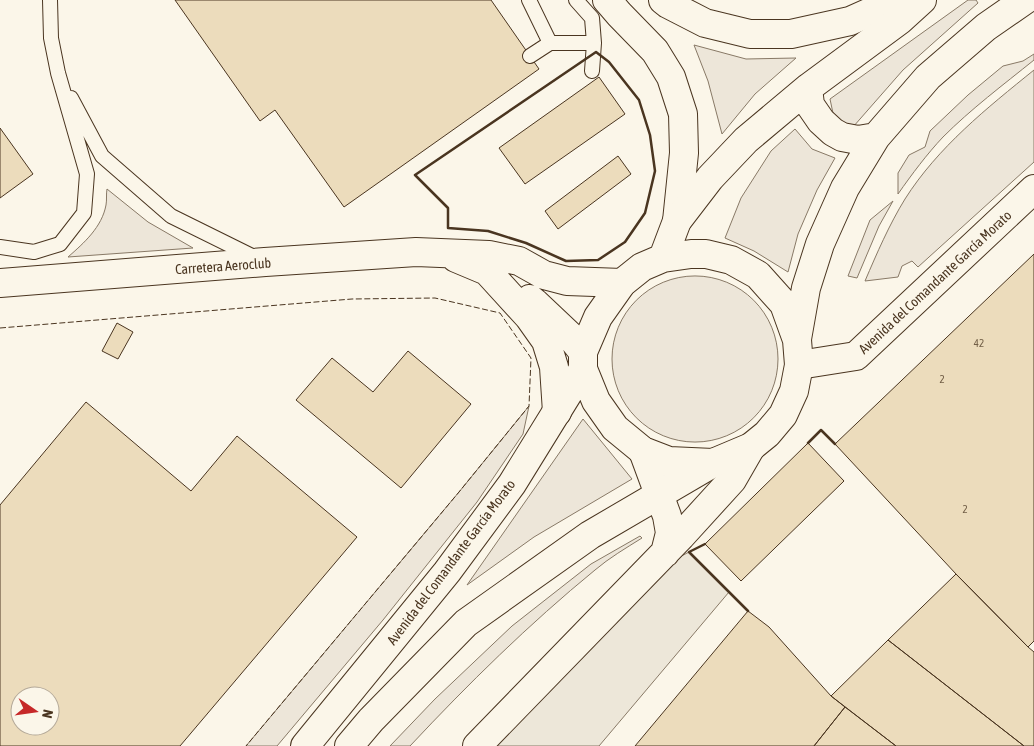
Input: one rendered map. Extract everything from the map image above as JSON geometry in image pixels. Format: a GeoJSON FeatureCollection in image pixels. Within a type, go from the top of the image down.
{"type":"FeatureCollection","features":[{"type":"Feature","properties":{"kind":"main road"},"geometry":{"type":"LineString","coordinates":[[607,0],[655,50],[671,77],[683,114],[684,153],[677,221]]}},
{"type":"Feature","properties":{"kind":"main road"},"geometry":{"type":"LineString","coordinates":[[666,2],[704,23],[750,34],[791,34],[850,21],[897,0]]}},
{"type":"Feature","properties":{"kind":"main road"},"geometry":{"type":"LineString","coordinates":[[662,258],[677,221],[710,178],[746,140],[808,88],[900,20],[922,0]]}},
{"type":"Feature","properties":{"kind":"main road"},"geometry":{"type":"LineString","coordinates":[[349,746],[371,720],[466,623],[590,535],[713,463],[751,447],[767,434],[783,415],[794,391],[806,288],[820,244],[845,188],[876,137],[928,77],[986,27],[1026,0]]}},
{"type":"Feature","properties":{"kind":"main road"},"geometry":{"type":"LineString","coordinates":[[808,88],[810,105],[821,121],[833,132],[842,137],[858,140],[876,137]]}},
{"type":"Feature","properties":{"kind":"main road","name":"Avenida del Comandante García Morato"},"geometry":{"type":"LineString","coordinates":[[305,746],[448,572],[512,484],[557,412],[583,360],[598,317],[622,283],[642,267],[662,258],[691,254],[706,254],[731,260],[758,275],[784,304],[798,352],[856,356],[1034,189]]}},
{"type":"Feature","properties":{"kind":"main road","name":"Carretera Aeroclub"},"geometry":{"type":"LineString","coordinates":[[0,283],[416,252],[490,255],[519,261],[544,275],[567,282],[622,283]]}},
{"type":"Feature","properties":{"kind":"main road","name":"Carretera Aeroclub"},"geometry":{"type":"LineString","coordinates":[[445,253],[487,271],[535,303],[571,337],[583,360],[596,402],[615,428],[643,451]]}},
{"type":"Feature","properties":{"kind":"main road","name":"Carretera Aeroclub"},"geometry":{"type":"LineString","coordinates":[[487,271],[529,317],[546,341],[554,367],[557,412]]}},
{"type":"Feature","properties":{"kind":"main road"},"geometry":{"type":"LineString","coordinates":[[477,746],[665,553],[732,480],[751,447]]}},
{"type":"Feature","properties":{"kind":"main road"},"geometry":{"type":"LineString","coordinates":[[643,451],[669,461],[713,463]]}},
{"type":"Feature","properties":{"kind":"main road"},"geometry":{"type":"LineString","coordinates":[[643,451],[666,516],[670,534],[665,553]]}},
{"type":"Feature","properties":{"kind":"lane"},"geometry":{"type":"LineString","coordinates":[[0,247],[34,252],[60,244],[84,213],[87,174],[58,73],[51,38],[50,0]]}},
{"type":"Feature","properties":{"kind":"lane"},"geometry":{"type":"LineString","coordinates":[[529,0],[550,43]]}},
{"type":"Feature","properties":{"kind":"lane"},"geometry":{"type":"LineString","coordinates":[[576,0],[592,18],[594,43],[592,71]]}},
{"type":"Feature","properties":{"kind":"lane"},"geometry":{"type":"LineString","coordinates":[[530,56],[550,43],[594,43]]}},
{"type":"Feature","properties":{"kind":"lane"},"geometry":{"type":"LineString","coordinates":[[58,73],[102,156],[171,216],[265,262]]}},
{"type":"Feature","properties":{"kind":"shaded area"},"geometry":{"type":"Polygon","coordinates":[[[968,0],[976,0],[978,3],[903,70],[853,127],[834,118],[830,99],[968,0]]]}},
{"type":"Feature","properties":{"kind":"shaded area"},"geometry":{"type":"Polygon","coordinates":[[[694,45],[746,59],[796,58],[755,94],[722,134],[708,81],[694,45]]]}},
{"type":"Feature","properties":{"kind":"shaded area"},"geometry":{"type":"Polygon","coordinates":[[[1034,54],[1034,60],[976,107],[943,137],[898,194],[898,173],[909,155],[925,147],[930,131],[968,95],[1003,66],[1023,61],[1034,54]]]}},
{"type":"Feature","properties":{"kind":"shaded area"},"geometry":{"type":"Polygon","coordinates":[[[1034,70],[1034,162],[918,267],[912,261],[902,266],[898,277],[865,281],[905,199],[932,162],[964,129],[1034,70]]]}},
{"type":"Feature","properties":{"kind":"shaded area"},"geometry":{"type":"Polygon","coordinates":[[[795,129],[812,149],[835,158],[817,190],[798,234],[788,272],[754,251],[725,238],[741,198],[771,151],[795,129]]]}},
{"type":"Feature","properties":{"kind":"shaded area"},"geometry":{"type":"Polygon","coordinates":[[[107,189],[148,222],[193,248],[68,257],[86,240],[101,220],[106,205],[107,189]]]}},
{"type":"Feature","properties":{"kind":"shaded area"},"geometry":{"type":"Polygon","coordinates":[[[893,201],[879,226],[857,278],[848,276],[870,220],[893,201]]]}},
{"type":"Feature","properties":{"kind":"shaded area"},"geometry":{"type":"Polygon","coordinates":[[[687,276],[703,276],[727,282],[754,300],[772,327],[778,359],[772,391],[754,418],[727,436],[703,442],[687,442],[663,436],[642,423],[631,412],[618,391],[612,367],[612,351],[618,327],[631,306],[642,295],[663,282],[687,276]]]}},
{"type":"Feature","properties":{"kind":"shaded area"},"geometry":{"type":"Polygon","coordinates":[[[529,406],[523,434],[477,502],[383,620],[277,746],[246,746],[459,492],[529,406]]]}},
{"type":"Feature","properties":{"kind":"shaded area"},"geometry":{"type":"Polygon","coordinates":[[[583,419],[632,479],[534,537],[467,585],[583,419]]]}},
{"type":"Feature","properties":{"kind":"shaded area"},"geometry":{"type":"Polygon","coordinates":[[[640,536],[642,538],[600,566],[523,633],[410,746],[390,746],[435,699],[512,626],[591,564],[640,536]]]}},
{"type":"Feature","properties":{"kind":"shaded area"},"geometry":{"type":"Polygon","coordinates":[[[689,552],[729,592],[599,746],[489,746],[661,567],[689,552]]]}},
{"type":"Feature","properties":{"kind":"building"},"geometry":{"type":"Polygon","coordinates":[[[175,0],[491,0],[539,69],[344,207],[275,110],[260,121],[175,0]]]}},
{"type":"Feature","properties":{"kind":"building"},"geometry":{"type":"Polygon","coordinates":[[[599,77],[625,114],[525,184],[499,148],[599,77]]]}},
{"type":"Feature","properties":{"kind":"building"},"geometry":{"type":"Polygon","coordinates":[[[0,128],[33,174],[0,198],[0,128]]]}},
{"type":"Feature","properties":{"kind":"building"},"geometry":{"type":"Polygon","coordinates":[[[618,156],[631,174],[558,229],[545,211],[618,156]]]}},
{"type":"Feature","properties":{"kind":"building"},"geometry":{"type":"Polygon","coordinates":[[[1034,254],[1034,641],[1028,647],[956,574],[835,444],[1034,254]]]}},
{"type":"Feature","properties":{"kind":"building"},"geometry":{"type":"Polygon","coordinates":[[[117,323],[133,332],[118,359],[102,351],[117,323]]]}},
{"type":"Feature","properties":{"kind":"building"},"geometry":{"type":"Polygon","coordinates":[[[408,351],[471,404],[401,488],[296,400],[332,358],[373,392],[408,351]]]}},
{"type":"Feature","properties":{"kind":"building"},"geometry":{"type":"Polygon","coordinates":[[[86,402],[191,491],[237,436],[357,537],[180,746],[0,746],[0,505],[86,402]]]}},
{"type":"Feature","properties":{"kind":"building"},"geometry":{"type":"Polygon","coordinates":[[[808,443],[844,481],[741,581],[705,544],[808,443]]]}},
{"type":"Feature","properties":{"kind":"building"},"geometry":{"type":"Polygon","coordinates":[[[956,574],[1034,652],[1034,746],[1024,746],[888,640],[956,574]]]}},
{"type":"Feature","properties":{"kind":"building"},"geometry":{"type":"Polygon","coordinates":[[[748,611],[769,627],[831,696],[845,707],[814,746],[635,746],[748,611]]]}},
{"type":"Feature","properties":{"kind":"building"},"geometry":{"type":"Polygon","coordinates":[[[888,640],[1024,746],[896,746],[831,696],[888,640]]]}},
{"type":"Feature","properties":{"kind":"building"},"geometry":{"type":"Polygon","coordinates":[[[845,707],[896,746],[814,746],[845,707]]]}},
{"type":"Feature","properties":{"kind":"fence"},"geometry":{"type":"LineString","coordinates":[[0,328],[352,299],[435,298],[500,313],[531,358],[529,406],[246,746]]}},
{"type":"Feature","properties":{"kind":"wall"},"geometry":{"type":"LineString","coordinates":[[596,52],[609,62],[639,100],[650,135],[655,171],[645,213],[625,242],[598,260],[566,261],[526,243],[488,231],[448,228],[448,208],[415,175],[596,52]]}},
{"type":"Feature","properties":{"kind":"wall"},"geometry":{"type":"LineString","coordinates":[[808,443],[821,430],[835,444]]}},
{"type":"Feature","properties":{"kind":"wall"},"geometry":{"type":"LineString","coordinates":[[705,544],[689,552],[748,611]]}}]}
